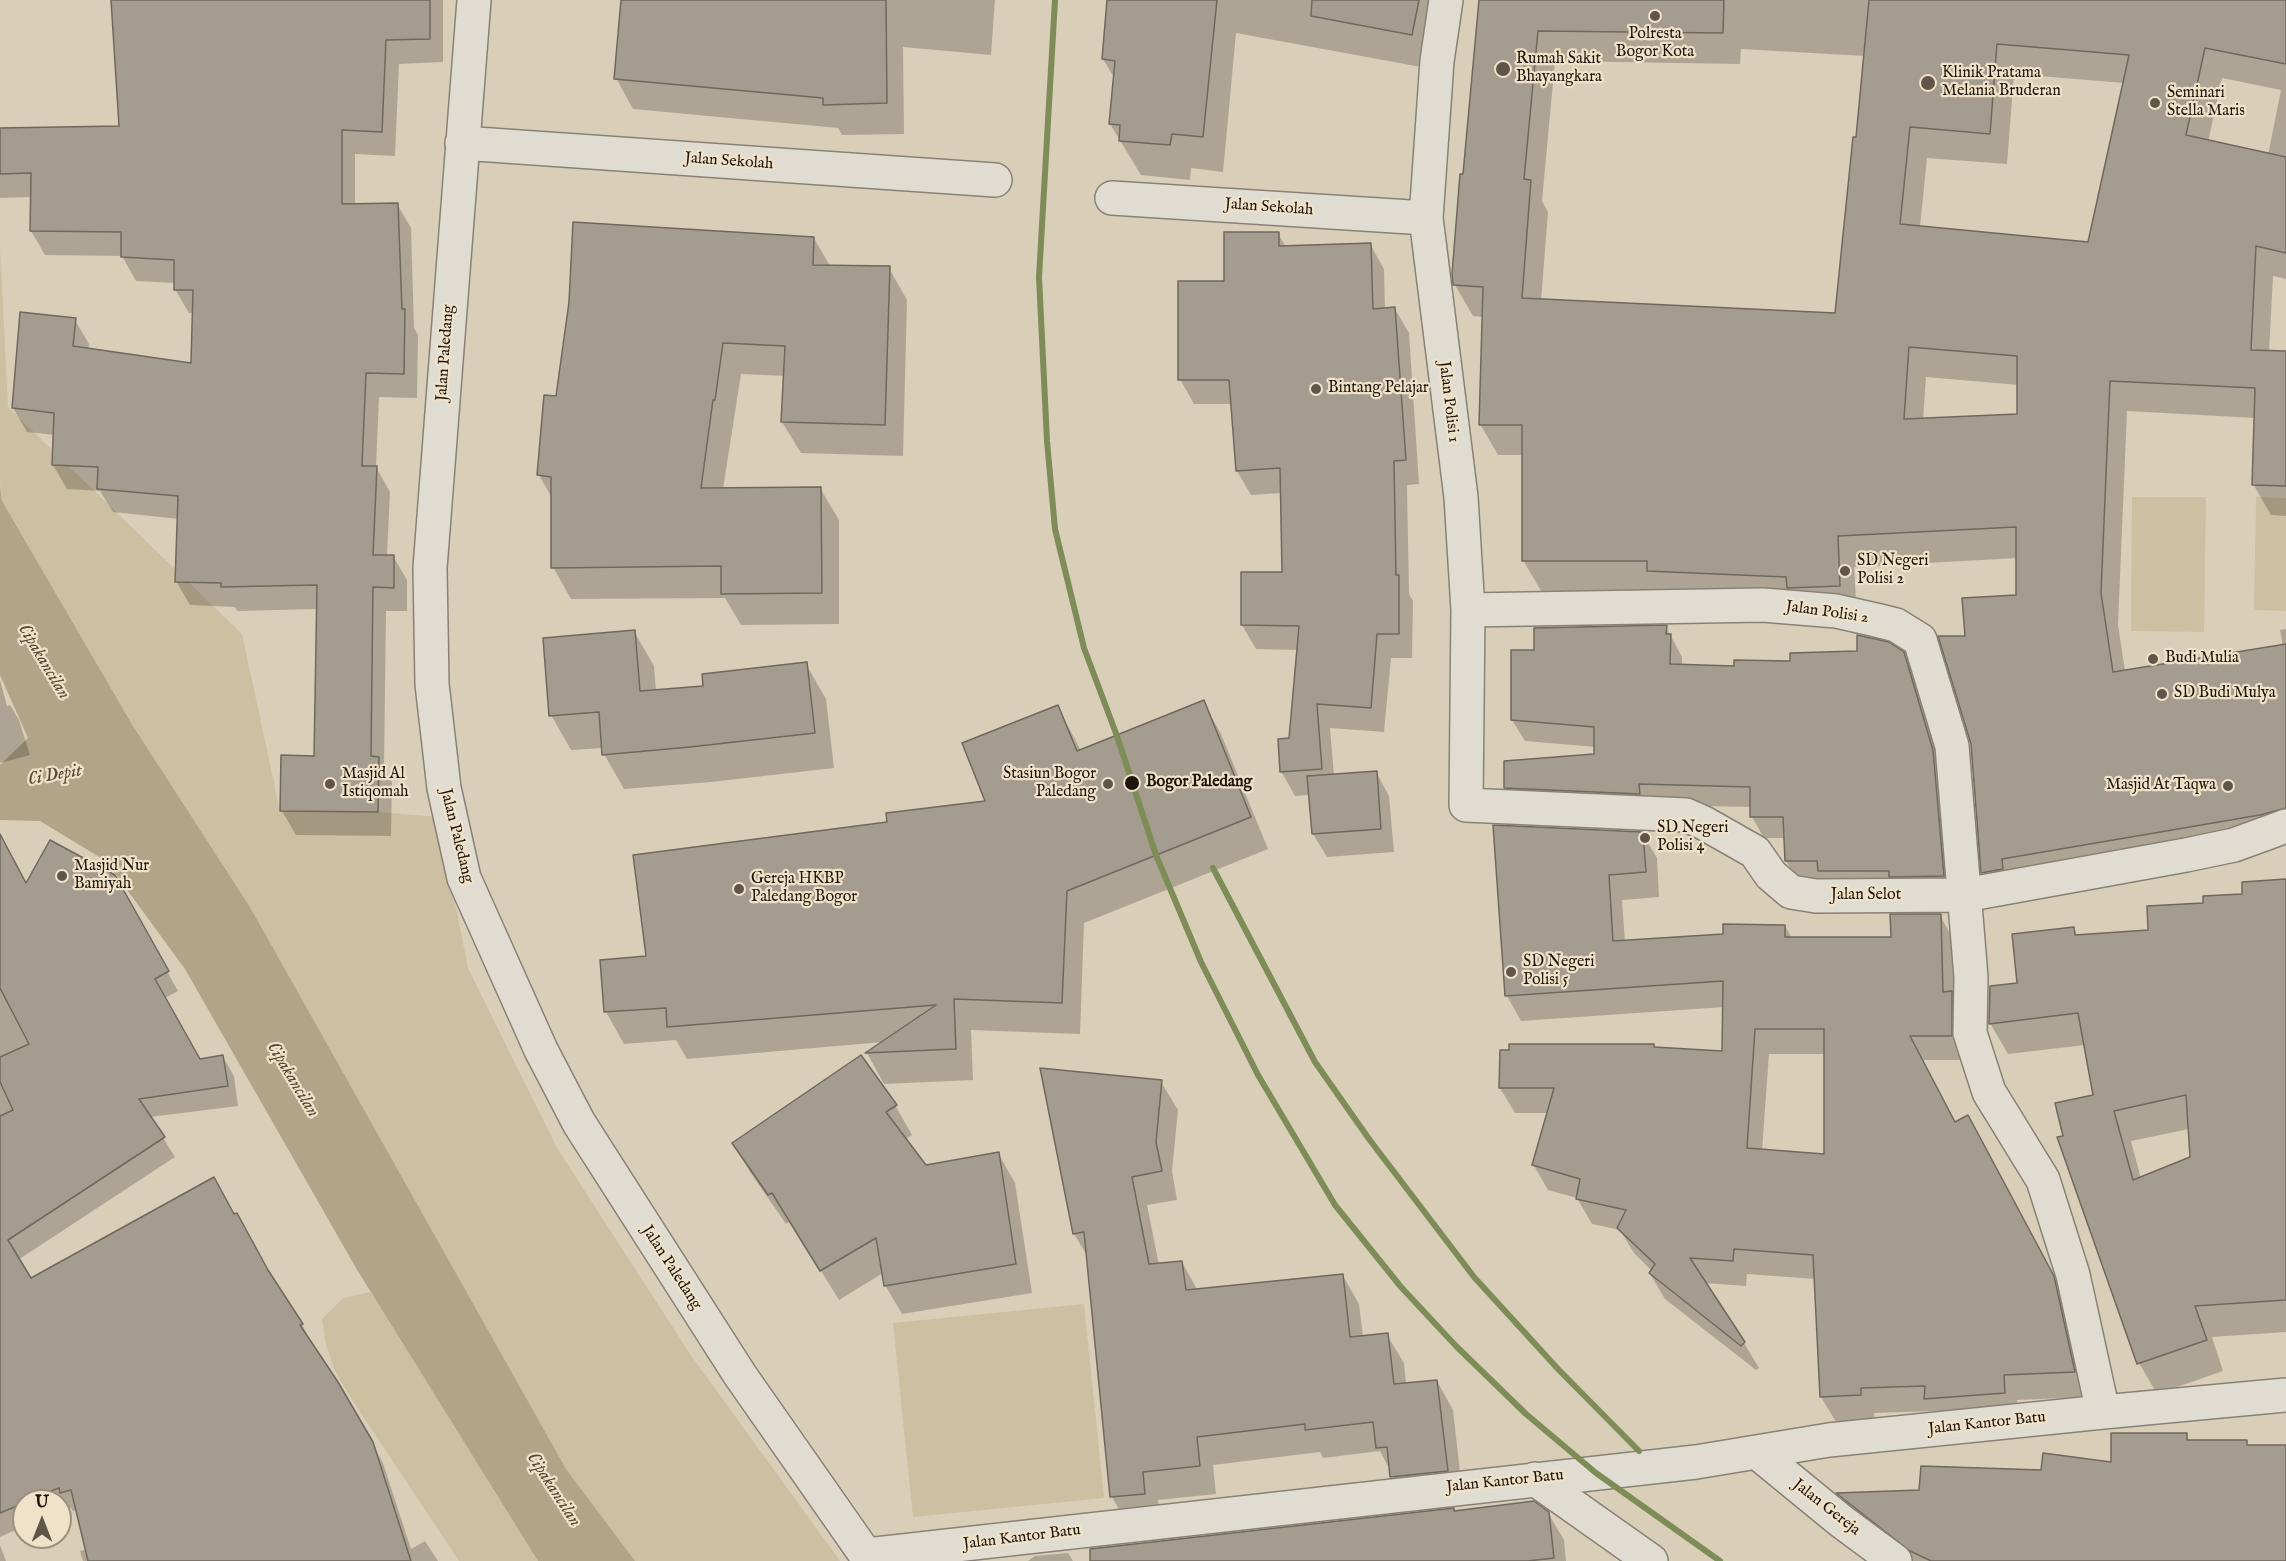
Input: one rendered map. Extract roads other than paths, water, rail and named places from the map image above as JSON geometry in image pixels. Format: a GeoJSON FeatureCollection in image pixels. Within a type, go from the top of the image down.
{"type":"FeatureCollection","features":[{"type":"Feature","properties":{"kind":"street","name":"Jalan Paledang"},"geometry":{"type":"LineString","coordinates":[[474,0],[430,568],[432,684],[444,788],[464,878],[541,1050],[579,1123],[740,1375],[868,1558]]}},
{"type":"Feature","properties":{"kind":"street","name":"Jalan Polisi 1"},"geometry":{"type":"LineString","coordinates":[[1446,0],[1437,61],[1425,218],[1461,497],[1468,610],[1466,805]]}},
{"type":"Feature","properties":{"kind":"street","name":"Jalan Sekolah"},"geometry":{"type":"LineString","coordinates":[[462,143],[995,180]]}},
{"type":"Feature","properties":{"kind":"street","name":"Jalan Sekolah"},"geometry":{"type":"LineString","coordinates":[[1112,198],[1425,218]]}},
{"type":"Feature","properties":{"kind":"street","name":"Jalan Polisi 2"},"geometry":{"type":"LineString","coordinates":[[1468,610],[1763,605],[1836,611],[1896,625],[1920,640],[1952,746],[1971,977],[1970,1033],[1989,1092],[2043,1180],[2073,1275],[2103,1412]]}},
{"type":"Feature","properties":{"kind":"street","name":"Jalan Selot"},"geometry":{"type":"LineString","coordinates":[[1466,805],[1686,815],[1755,852],[1771,875],[1791,892],[1816,896],[1965,896],[2234,845],[2286,826]]}},
{"type":"Feature","properties":{"kind":"street","name":"Jalan Kantor Batu"},"geometry":{"type":"LineString","coordinates":[[868,1558],[1758,1453],[1829,1440],[2286,1395]]}},
{"type":"Feature","properties":{"kind":"street","name":"Jalan Gereja"},"geometry":{"type":"LineString","coordinates":[[1758,1453],[1841,1521],[1895,1561]]}},
{"type":"Feature","properties":{"kind":"street"},"geometry":{"type":"LineString","coordinates":[[1535,1479],[1651,1561]]}},
{"type":"Feature","properties":{"kind":"water"},"geometry":{"type":"Polygon","coordinates":[[[0,486],[2,501],[133,726],[250,907],[566,1469],[635,1561],[538,1561],[356,1268],[185,969],[106,861],[40,821],[0,820],[0,765],[28,738],[0,675],[0,486]]]}},
{"type":"Feature","properties":{"kind":"place","name":"Polresta Bogor Kota"},"geometry":{"type":"Point","coordinates":[1655,16]}},
{"type":"Feature","properties":{"kind":"place","name":"Rumah Sakit Bhayangkara"},"geometry":{"type":"Point","coordinates":[1503,69]}},
{"type":"Feature","properties":{"kind":"place","name":"Klinik Pratama Melania Bruderan"},"geometry":{"type":"Point","coordinates":[1928,83]}},
{"type":"Feature","properties":{"kind":"place","name":"Seminari Stella Maris"},"geometry":{"type":"Point","coordinates":[2155,103]}},
{"type":"Feature","properties":{"kind":"place","name":"Bintang Pelajar"},"geometry":{"type":"Point","coordinates":[1316,389]}},
{"type":"Feature","properties":{"kind":"place","name":"SD Negeri Polisi 2"},"geometry":{"type":"Point","coordinates":[1845,571]}},
{"type":"Feature","properties":{"kind":"place","name":"Budi Mulia"},"geometry":{"type":"Point","coordinates":[2153,659]}},
{"type":"Feature","properties":{"kind":"place","name":"SD Budi Mulya"},"geometry":{"type":"Point","coordinates":[2162,694]}},
{"type":"Feature","properties":{"kind":"place","name":"Bogor Paledang"},"geometry":{"type":"Point","coordinates":[1132,783]}},
{"type":"Feature","properties":{"kind":"place","name":"Masjid Al Istiqomah"},"geometry":{"type":"Point","coordinates":[330,784]}},
{"type":"Feature","properties":{"kind":"place","name":"Stasiun Bogor Paledang"},"geometry":{"type":"Point","coordinates":[1108,784]}},
{"type":"Feature","properties":{"kind":"place","name":"Masjid At Taqwa"},"geometry":{"type":"Point","coordinates":[2228,786]}},
{"type":"Feature","properties":{"kind":"place","name":"SD Negeri Polisi 4"},"geometry":{"type":"Point","coordinates":[1645,838]}},
{"type":"Feature","properties":{"kind":"place","name":"Masjid Nur Bamiyah"},"geometry":{"type":"Point","coordinates":[62,876]}},
{"type":"Feature","properties":{"kind":"place","name":"Gereja HKBP Paledang Bogor"},"geometry":{"type":"Point","coordinates":[739,889]}},
{"type":"Feature","properties":{"kind":"place","name":"SD Negeri Polisi 5"},"geometry":{"type":"Point","coordinates":[1511,972]}},
{"type":"Feature","properties":{"kind":"water label","name":"Cipakancilan"},"geometry":{"type":"Point","coordinates":[43,662]}},
{"type":"Feature","properties":{"kind":"water label","name":"Ci Depit"},"geometry":{"type":"Point","coordinates":[55,776]}},
{"type":"Feature","properties":{"kind":"water label","name":"Cipakancilan"},"geometry":{"type":"Point","coordinates":[292,1080]}},
{"type":"Feature","properties":{"kind":"water label","name":"Cipakancilan"},"geometry":{"type":"Point","coordinates":[553,1490]}}]}
